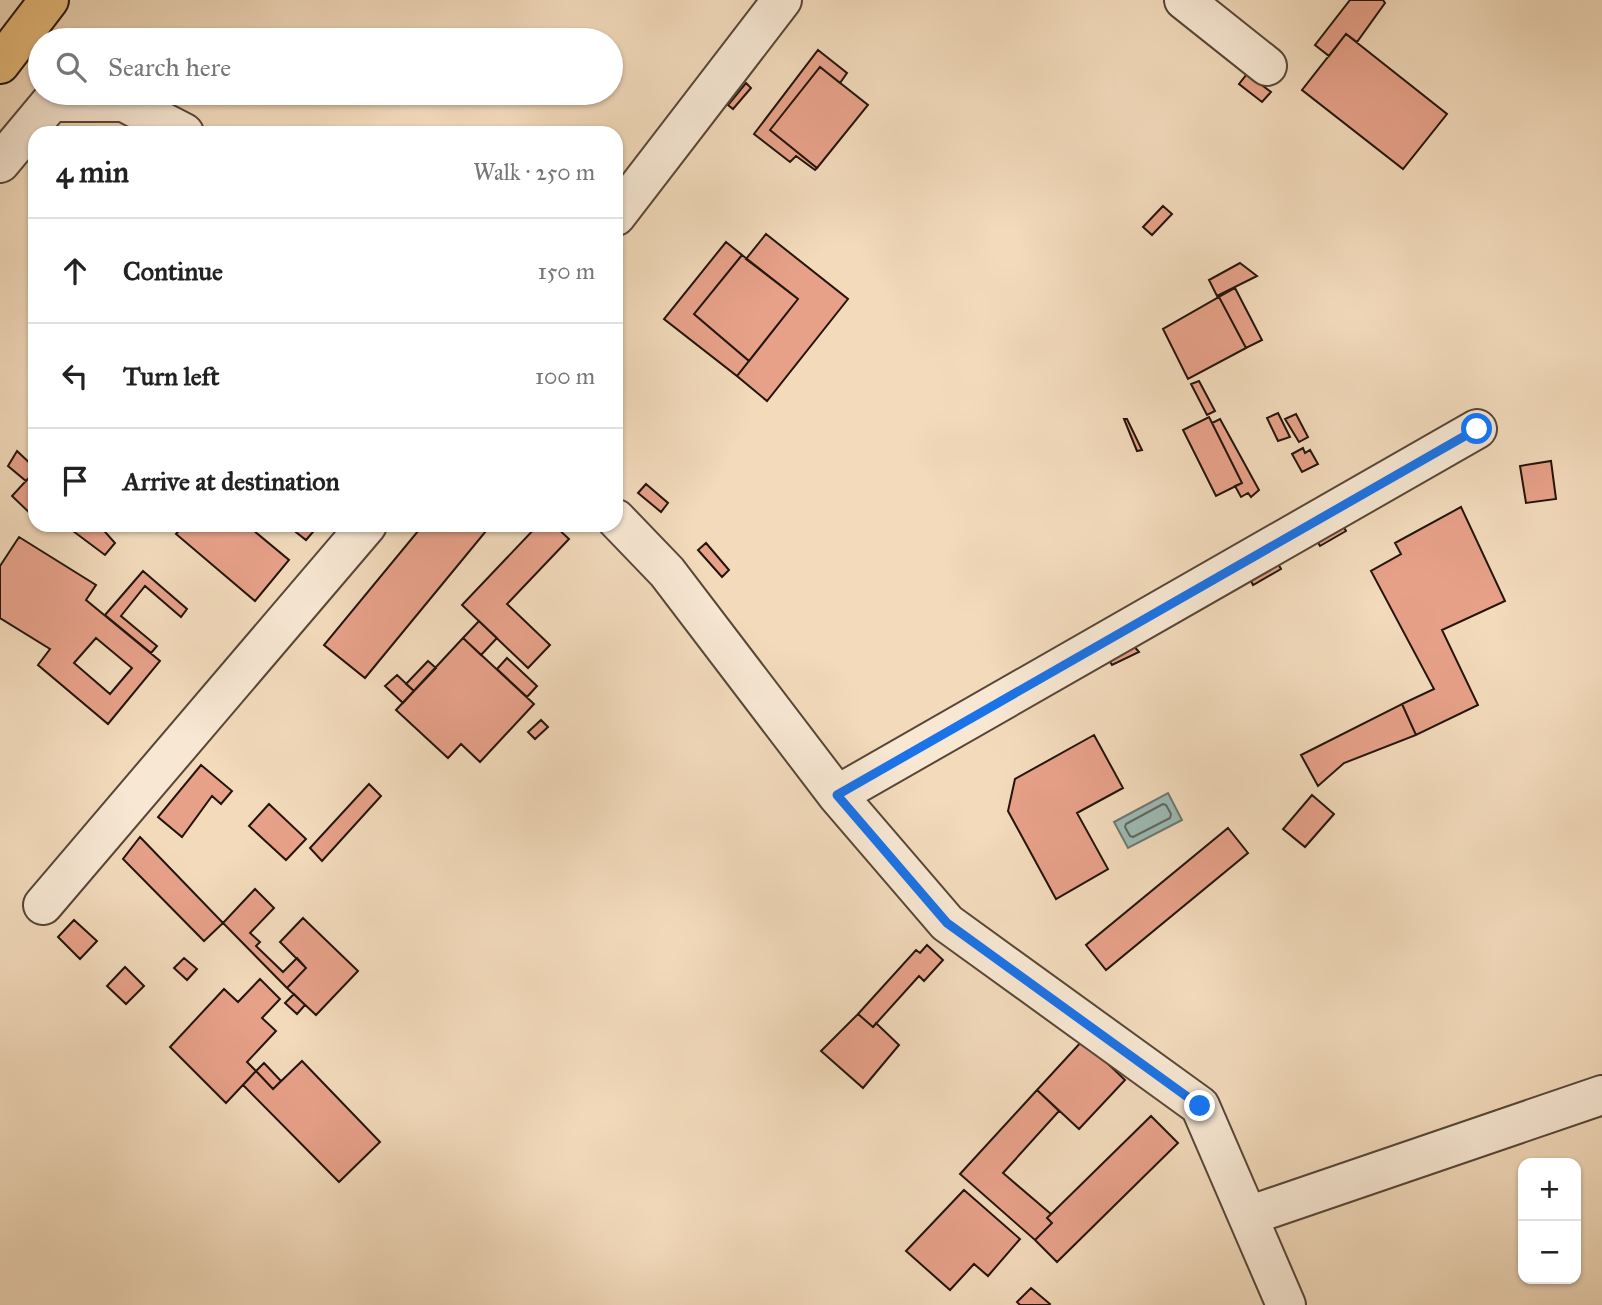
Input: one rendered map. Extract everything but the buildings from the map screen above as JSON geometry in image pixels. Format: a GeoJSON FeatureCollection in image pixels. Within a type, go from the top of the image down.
{"type":"FeatureCollection","features":[{"type":"Feature","properties":{"kind":"highway"},"geometry":{"type":"LineString","coordinates":[[0,64],[49,0]]}},
{"type":"Feature","properties":{"kind":"street"},"geometry":{"type":"LineString","coordinates":[[623,207],[782,0]]}},
{"type":"Feature","properties":{"kind":"street"},"geometry":{"type":"LineString","coordinates":[[1184,0],[1267,66]]}},
{"type":"Feature","properties":{"kind":"street"},"geometry":{"type":"LineString","coordinates":[[31,126],[48,105]]}},
{"type":"Feature","properties":{"kind":"street"},"geometry":{"type":"LineString","coordinates":[[130,105],[170,126]]}},
{"type":"Feature","properties":{"kind":"street"},"geometry":{"type":"LineString","coordinates":[[0,163],[28,130]]}},
{"type":"Feature","properties":{"kind":"street"},"geometry":{"type":"LineString","coordinates":[[837,795],[1477,429]]}},
{"type":"Feature","properties":{"kind":"street"},"geometry":{"type":"LineString","coordinates":[[623,526],[667,572],[837,795],[947,923],[1200,1106],[1286,1305]]}},
{"type":"Feature","properties":{"kind":"street"},"geometry":{"type":"LineString","coordinates":[[43,905],[360,532]]}},
{"type":"Feature","properties":{"kind":"street"},"geometry":{"type":"LineString","coordinates":[[1248,1216],[1602,1095]]}},
{"type":"Feature","properties":{"kind":"water"},"geometry":{"type":"Polygon","coordinates":[[[1168,793],[1182,820],[1128,848],[1114,822],[1168,793]]]}},
{"type":"Feature","properties":{"kind":"route"},"geometry":{"type":"LineString","coordinates":[[1200,1106],[947,923],[837,795],[1477,429]]}}]}
